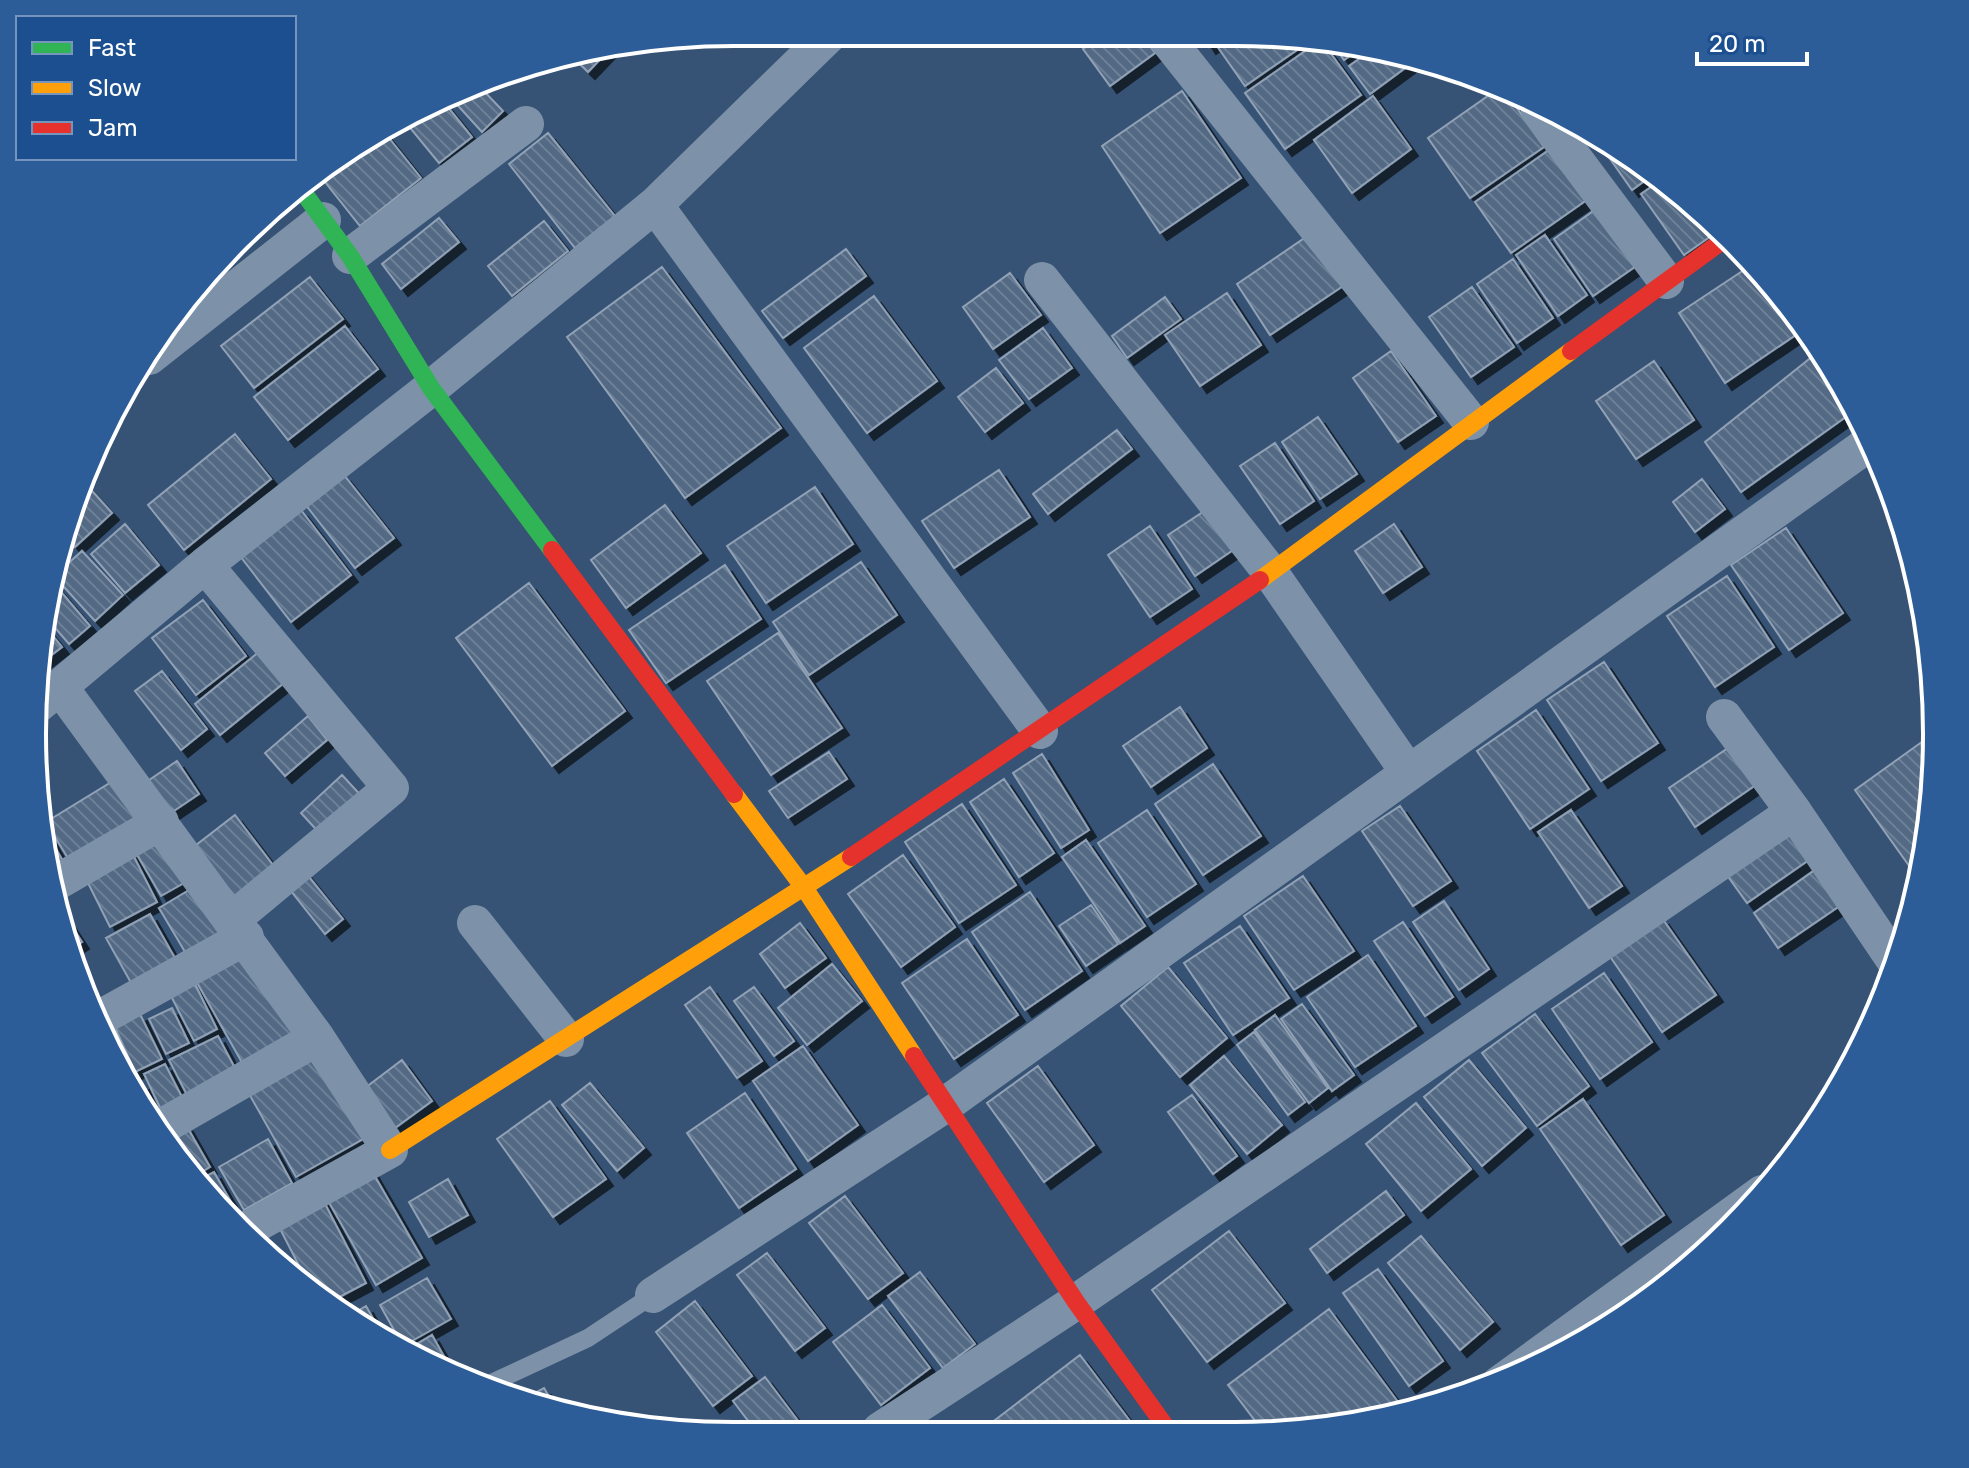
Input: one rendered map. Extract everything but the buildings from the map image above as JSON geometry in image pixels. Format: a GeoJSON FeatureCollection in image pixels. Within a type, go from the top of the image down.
{"type":"FeatureCollection","features":[{"type":"Feature","properties":{"kind":"street"},"geometry":{"type":"LineString","coordinates":[[390,1150],[317,1038],[161,822],[49,695],[205,565],[431,388],[655,205],[818,46]]}},
{"type":"Feature","properties":{"kind":"street"},"geometry":{"type":"LineString","coordinates":[[1172,46],[1471,422]]}},
{"type":"Feature","properties":{"kind":"street"},"geometry":{"type":"LineString","coordinates":[[1546,121],[1666,281]]}},
{"type":"Feature","properties":{"kind":"street"},"geometry":{"type":"LineString","coordinates":[[350,256],[526,124]]}},
{"type":"Feature","properties":{"kind":"street"},"geometry":{"type":"LineString","coordinates":[[655,205],[1040,731]]}},
{"type":"Feature","properties":{"kind":"street"},"geometry":{"type":"LineString","coordinates":[[176,332],[313,206],[350,256],[431,388],[805,889],[1076,1302],[1162,1422]]}},
{"type":"Feature","properties":{"kind":"street"},"geometry":{"type":"LineString","coordinates":[[254,1226],[390,1150],[805,889],[1270,572],[1717,244]]}},
{"type":"Feature","properties":{"kind":"street"},"geometry":{"type":"LineString","coordinates":[[1042,280],[1270,572],[1408,772]]}},
{"type":"Feature","properties":{"kind":"street"},"geometry":{"type":"LineString","coordinates":[[653,1295],[945,1105],[1861,449]]}},
{"type":"Feature","properties":{"kind":"street"},"geometry":{"type":"LineString","coordinates":[[106,1014],[239,928],[391,788],[205,565]]}},
{"type":"Feature","properties":{"kind":"street"},"geometry":{"type":"LineString","coordinates":[[1724,717],[1794,812],[1887,950]]}},
{"type":"Feature","properties":{"kind":"street"},"geometry":{"type":"LineString","coordinates":[[892,1422],[1076,1302],[1794,812]]}},
{"type":"Feature","properties":{"kind":"street"},"geometry":{"type":"LineString","coordinates":[[62,880],[161,822]]}},
{"type":"Feature","properties":{"kind":"street"},"geometry":{"type":"LineString","coordinates":[[475,923],[566,1039]]}},
{"type":"Feature","properties":{"kind":"street"},"geometry":{"type":"LineString","coordinates":[[167,1124],[317,1038]]}},
{"type":"Feature","properties":{"kind":"street"},"geometry":{"type":"LineString","coordinates":[[1559,1341],[1710,1231]]}},
{"type":"Feature","properties":{"kind":"lane"},"geometry":{"type":"LineString","coordinates":[[498,1380],[588,1338],[653,1295]]}},
{"type":"Feature","properties":{"kind":"traffic: fast"},"geometry":{"type":"LineString","coordinates":[[306,196],[350,256],[431,388],[552,550]]}},
{"type":"Feature","properties":{"kind":"traffic: slow"},"geometry":{"type":"LineString","coordinates":[[1260,580],[1571,351]]}},
{"type":"Feature","properties":{"kind":"traffic: slow"},"geometry":{"type":"LineString","coordinates":[[734,794],[805,889],[914,1056]]}},
{"type":"Feature","properties":{"kind":"traffic: slow"},"geometry":{"type":"LineString","coordinates":[[390,1150],[851,857]]}},
{"type":"Feature","properties":{"kind":"traffic: jam"},"geometry":{"type":"LineString","coordinates":[[1571,351],[1717,244]]}},
{"type":"Feature","properties":{"kind":"traffic: jam"},"geometry":{"type":"LineString","coordinates":[[552,550],[734,794]]}},
{"type":"Feature","properties":{"kind":"traffic: jam"},"geometry":{"type":"LineString","coordinates":[[851,857],[1260,580]]}},
{"type":"Feature","properties":{"kind":"traffic: jam"},"geometry":{"type":"LineString","coordinates":[[914,1056],[1076,1302],[1162,1422]]}}]}
